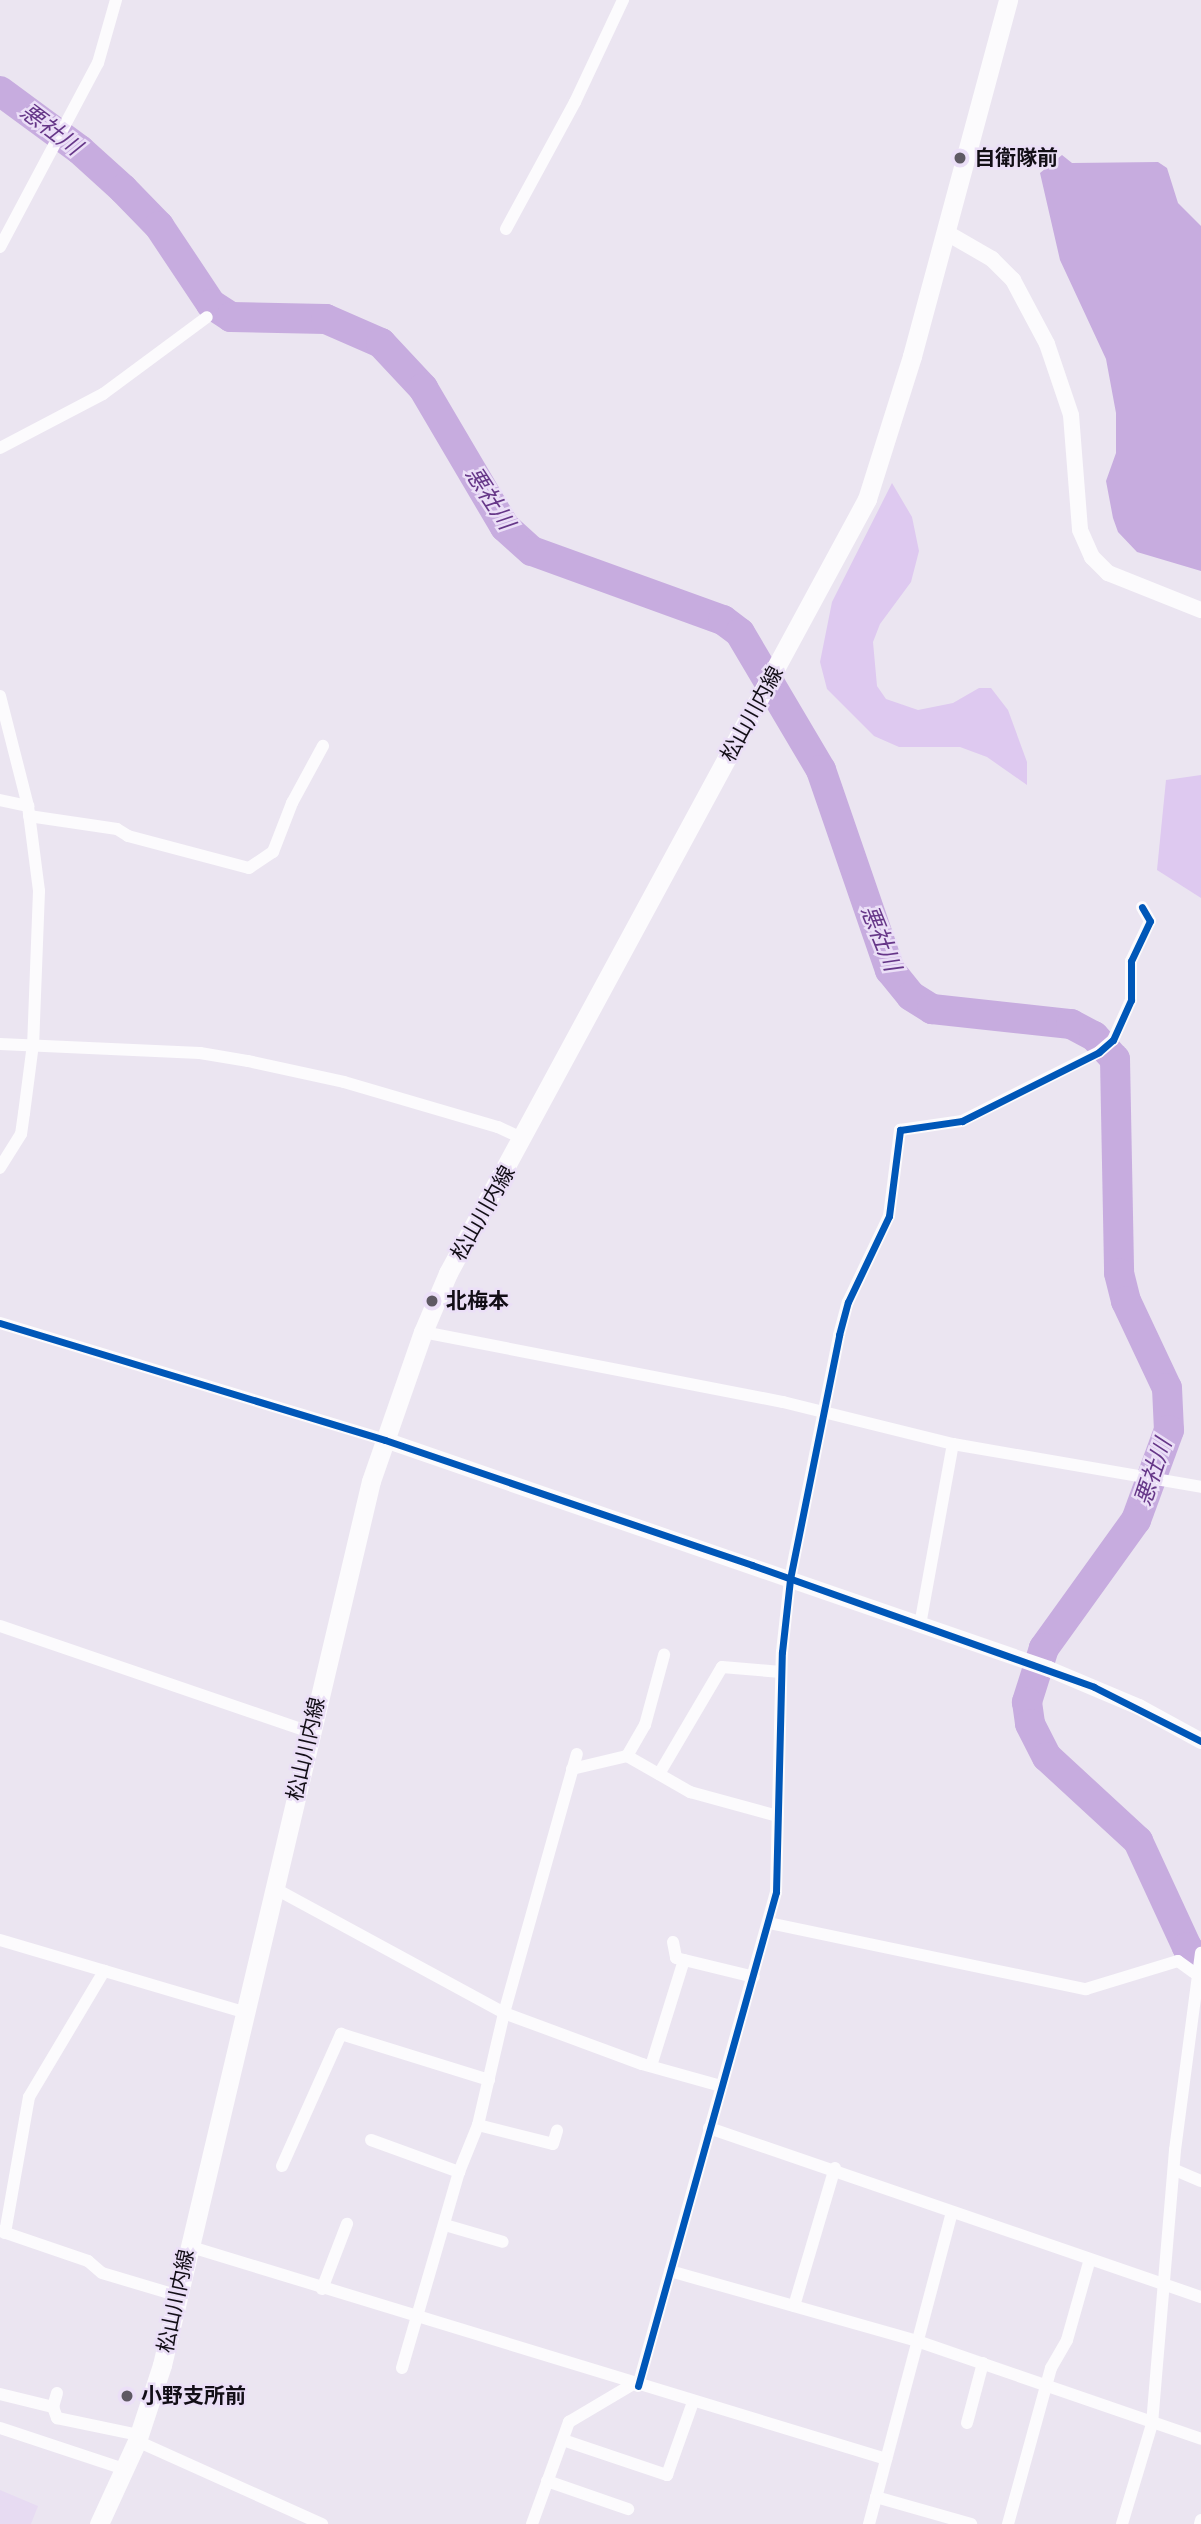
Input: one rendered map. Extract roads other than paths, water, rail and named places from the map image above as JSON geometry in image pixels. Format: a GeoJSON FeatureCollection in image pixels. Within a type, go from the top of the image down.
{"type":"FeatureCollection","features":[{"type":"Feature","properties":{"kind":"main road","name":"松山川内線"},"geometry":{"type":"LineString","coordinates":[[99,2524],[138,2438],[162,2365],[176,2295],[309,1732],[385,1440],[423,1332],[448,1273],[524,1139],[866,499],[947,233],[1008,0]]}},
{"type":"Feature","properties":{"kind":"street"},"geometry":{"type":"LineString","coordinates":[[0,247],[67,129],[98,63],[116,0]]}},
{"type":"Feature","properties":{"kind":"street"},"geometry":{"type":"LineString","coordinates":[[506,229],[575,102],[623,0]]}},
{"type":"Feature","properties":{"kind":"street"},"geometry":{"type":"LineString","coordinates":[[947,233],[992,259],[1013,280],[1047,344],[1071,415],[1080,530],[1092,556],[1108,573],[1201,610]]}},
{"type":"Feature","properties":{"kind":"street"},"geometry":{"type":"LineString","coordinates":[[0,448],[120,384],[207,317]]}},
{"type":"Feature","properties":{"kind":"street"},"geometry":{"type":"LineString","coordinates":[[0,696],[28,811],[39,891],[33,1044],[21,1134],[0,1168]]}},
{"type":"Feature","properties":{"kind":"street"},"geometry":{"type":"LineString","coordinates":[[0,800],[28,811],[117,829],[128,836],[249,868],[273,852],[292,803],[323,746]]}},
{"type":"Feature","properties":{"kind":"street"},"geometry":{"type":"LineString","coordinates":[[532,2524],[569,2422],[635,2385],[769,1923],[776,1892],[781,1672],[790,1579],[848,1302],[889,1216],[900,1130],[962,1121],[1099,1052],[1112,1040],[1131,1000],[1131,961],[1150,921],[1142,907]]}},
{"type":"Feature","properties":{"kind":"street"},"geometry":{"type":"LineString","coordinates":[[0,1044],[33,1044],[86,1051],[200,1053],[248,1061],[344,1082],[498,1127],[524,1139]]}},
{"type":"Feature","properties":{"kind":"street"},"geometry":{"type":"LineString","coordinates":[[0,1324],[385,1440],[790,1579],[1049,1670],[1139,1707],[1201,1741]]}},
{"type":"Feature","properties":{"kind":"street"},"geometry":{"type":"LineString","coordinates":[[423,1332],[826,1413],[953,1444],[1201,1487]]}},
{"type":"Feature","properties":{"kind":"street"},"geometry":{"type":"LineString","coordinates":[[920,1625],[953,1444]]}},
{"type":"Feature","properties":{"kind":"street"},"geometry":{"type":"LineString","coordinates":[[0,1626],[309,1732]]}},
{"type":"Feature","properties":{"kind":"street"},"geometry":{"type":"LineString","coordinates":[[627,1756],[645,1725],[664,1655]]}},
{"type":"Feature","properties":{"kind":"street"},"geometry":{"type":"LineString","coordinates":[[659,1774],[722,1667],[781,1672]]}},
{"type":"Feature","properties":{"kind":"street"},"geometry":{"type":"LineString","coordinates":[[402,2368],[459,2172],[478,2125],[504,2013],[577,1754]]}},
{"type":"Feature","properties":{"kind":"street"},"geometry":{"type":"LineString","coordinates":[[572,1769],[586,1762],[627,1756],[690,1792],[778,1816]]}},
{"type":"Feature","properties":{"kind":"street"},"geometry":{"type":"LineString","coordinates":[[274,1888],[504,2013],[651,2066],[721,2086]]}},
{"type":"Feature","properties":{"kind":"street"},"geometry":{"type":"LineString","coordinates":[[769,1923],[1086,1989],[1178,1961],[1197,1971]]}},
{"type":"Feature","properties":{"kind":"street"},"geometry":{"type":"LineString","coordinates":[[0,1940],[243,2011]]}},
{"type":"Feature","properties":{"kind":"street"},"geometry":{"type":"LineString","coordinates":[[673,1942],[672,1952],[684,1960],[754,1977]]}},
{"type":"Feature","properties":{"kind":"street"},"geometry":{"type":"LineString","coordinates":[[1122,2524],[1152,2424],[1175,2170],[1201,1953]]}},
{"type":"Feature","properties":{"kind":"street"},"geometry":{"type":"LineString","coordinates":[[651,2066],[684,1960]]}},
{"type":"Feature","properties":{"kind":"street"},"geometry":{"type":"LineString","coordinates":[[104,1971],[29,2097],[2,2232],[88,2261],[102,2273],[176,2295]]}},
{"type":"Feature","properties":{"kind":"street"},"geometry":{"type":"LineString","coordinates":[[282,2166],[341,2034],[489,2080]]}},
{"type":"Feature","properties":{"kind":"street"},"geometry":{"type":"LineString","coordinates":[[478,2125],[553,2144],[557,2131]]}},
{"type":"Feature","properties":{"kind":"street"},"geometry":{"type":"LineString","coordinates":[[709,2128],[835,2168],[951,2215],[1201,2297]]}},
{"type":"Feature","properties":{"kind":"street"},"geometry":{"type":"LineString","coordinates":[[371,2140],[459,2172]]}},
{"type":"Feature","properties":{"kind":"street"},"geometry":{"type":"LineString","coordinates":[[794,2306],[835,2168]]}},
{"type":"Feature","properties":{"kind":"street"},"geometry":{"type":"LineString","coordinates":[[1175,2170],[1201,2181]]}},
{"type":"Feature","properties":{"kind":"street"},"geometry":{"type":"LineString","coordinates":[[869,2524],[951,2215]]}},
{"type":"Feature","properties":{"kind":"street"},"geometry":{"type":"LineString","coordinates":[[322,2289],[347,2224]]}},
{"type":"Feature","properties":{"kind":"street"},"geometry":{"type":"LineString","coordinates":[[445,2225],[503,2242]]}},
{"type":"Feature","properties":{"kind":"street"},"geometry":{"type":"LineString","coordinates":[[188,2246],[415,2318],[886,2459]]}},
{"type":"Feature","properties":{"kind":"street"},"geometry":{"type":"LineString","coordinates":[[1008,2524],[1045,2388],[1067,2340],[1090,2262]]}},
{"type":"Feature","properties":{"kind":"street"},"geometry":{"type":"LineString","coordinates":[[670,2271],[917,2341],[1045,2388],[1201,2439]]}},
{"type":"Feature","properties":{"kind":"street"},"geometry":{"type":"LineString","coordinates":[[967,2423],[983,2363]]}},
{"type":"Feature","properties":{"kind":"street"},"geometry":{"type":"LineString","coordinates":[[57,2393],[53,2407],[57,2418],[138,2438],[322,2524]]}},
{"type":"Feature","properties":{"kind":"street"},"geometry":{"type":"LineString","coordinates":[[0,2394],[53,2407]]}},
{"type":"Feature","properties":{"kind":"street"},"geometry":{"type":"LineString","coordinates":[[563,2440],[667,2475],[694,2402]]}},
{"type":"Feature","properties":{"kind":"street"},"geometry":{"type":"LineString","coordinates":[[0,2428],[124,2469]]}},
{"type":"Feature","properties":{"kind":"street"},"geometry":{"type":"LineString","coordinates":[[547,2481],[628,2509]]}},
{"type":"Feature","properties":{"kind":"street"},"geometry":{"type":"LineString","coordinates":[[876,2497],[971,2524]]}},
{"type":"Feature","properties":{"kind":"waterway","name":"悪社川"},"geometry":{"type":"LineString","coordinates":[[0,91],[80,150],[123,189],[159,226],[211,304],[231,317],[326,319],[381,343],[423,388],[505,527],[532,551],[723,620],[740,633],[821,770],[890,970],[911,996],[932,1009],[1071,1024],[1094,1036],[1115,1059],[1119,1273],[1126,1301],[1167,1388],[1169,1430],[1136,1520],[1044,1648],[1027,1702],[1030,1724],[1047,1757],[1138,1841],[1187,1947],[1201,1966]]}},
{"type":"Feature","properties":{"kind":"place","name":"自衛隊前"},"geometry":{"type":"Point","coordinates":[960,158]}},
{"type":"Feature","properties":{"kind":"place","name":"北梅本"},"geometry":{"type":"Point","coordinates":[432,1301]}},
{"type":"Feature","properties":{"kind":"place","name":"小野支所前"},"geometry":{"type":"Point","coordinates":[127,2396]}}]}
